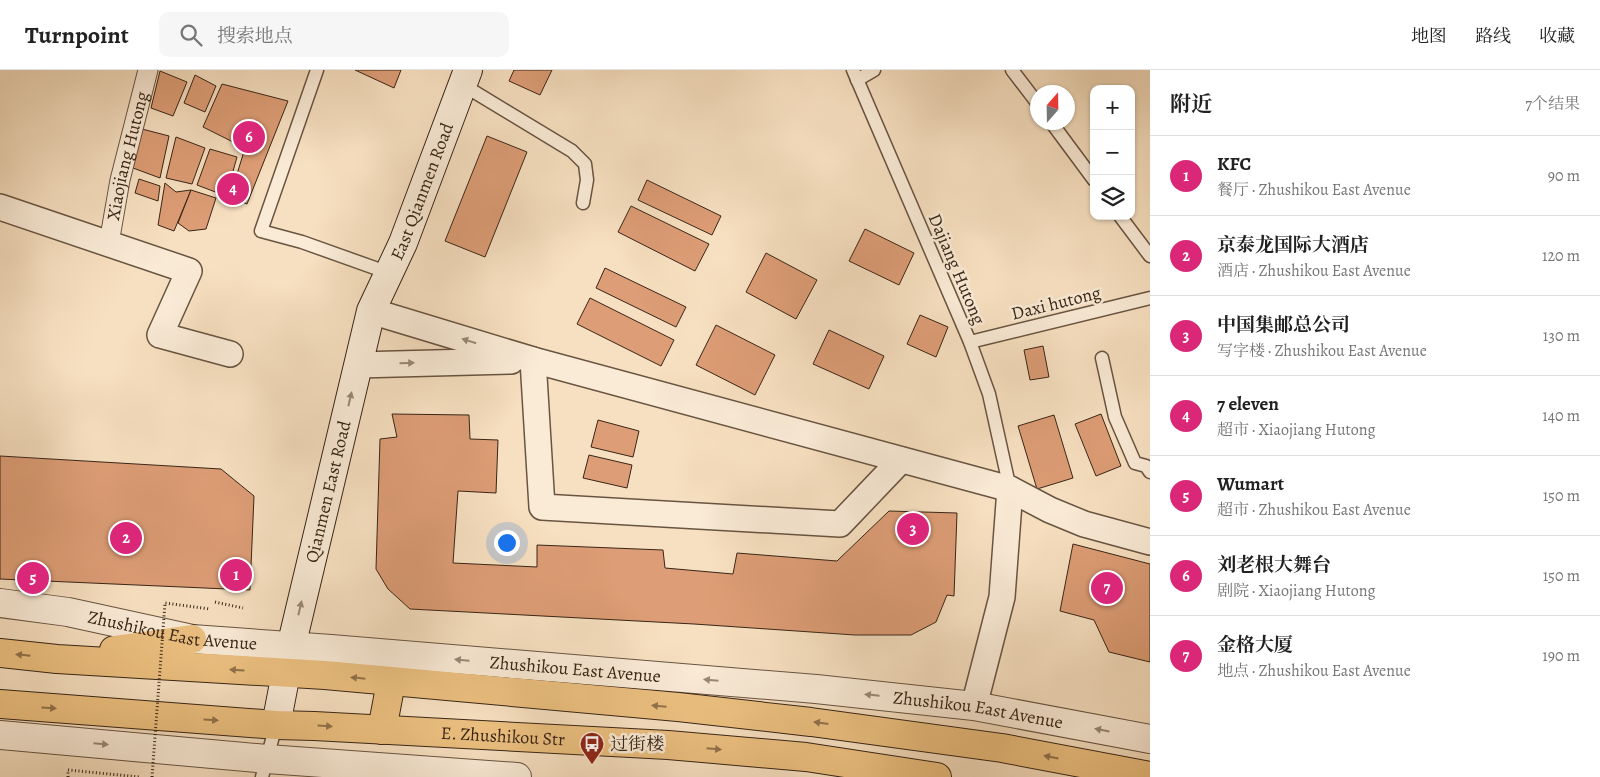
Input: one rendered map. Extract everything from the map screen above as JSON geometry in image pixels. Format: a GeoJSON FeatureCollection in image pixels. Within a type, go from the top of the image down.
{"type":"FeatureCollection","features":[{"type":"Feature","properties":{"kind":"main road"},"geometry":{"type":"LineString","coordinates":[[57,659],[192,639]]}},
{"type":"Feature","properties":{"kind":"main road","name":"Zhushikou East Avenue"},"geometry":{"type":"LineString","coordinates":[[0,653],[57,659],[288,660],[391,682],[812,722],[1002,748],[1150,776]]}},
{"type":"Feature","properties":{"kind":"main road"},"geometry":{"type":"LineString","coordinates":[[382,730],[391,682]]}},
{"type":"Feature","properties":{"kind":"main road"},"geometry":{"type":"LineString","coordinates":[[0,704],[276,725]]}},
{"type":"Feature","properties":{"kind":"main road","name":"E. Zhushikou Str"},"geometry":{"type":"LineString","coordinates":[[276,725],[668,745],[806,757],[938,777]]}},
{"type":"Feature","properties":{"kind":"street","name":"Xiaojiang Hutong"},"geometry":{"type":"LineString","coordinates":[[109,243],[120,180],[148,70]]}},
{"type":"Feature","properties":{"kind":"street","name":"East Qianmen Road"},"geometry":{"type":"LineString","coordinates":[[371,311],[406,234],[466,78]]}},
{"type":"Feature","properties":{"kind":"street","name":"Xiaojiang Hutong"},"geometry":{"type":"LineString","coordinates":[[0,207],[189,271],[160,335],[230,354]]}},
{"type":"Feature","properties":{"kind":"street"},"geometry":{"type":"LineString","coordinates":[[371,311],[533,360],[1010,489],[1050,510],[1084,524],[1150,542]]}},
{"type":"Feature","properties":{"kind":"street","name":"Qianmen East Road"},"geometry":{"type":"LineString","coordinates":[[276,725],[288,660],[371,311]]}},
{"type":"Feature","properties":{"kind":"street"},"geometry":{"type":"LineString","coordinates":[[358,364],[533,360]]}},
{"type":"Feature","properties":{"kind":"street"},"geometry":{"type":"LineString","coordinates":[[533,360],[542,507],[840,524],[901,460]]}},
{"type":"Feature","properties":{"kind":"street"},"geometry":{"type":"LineString","coordinates":[[974,706],[1002,597],[1010,489]]}},
{"type":"Feature","properties":{"kind":"street","name":"Zhushikou East Avenue"},"geometry":{"type":"LineString","coordinates":[[0,602],[68,612],[288,660],[816,689],[974,706],[1150,740]]}},
{"type":"Feature","properties":{"kind":"street"},"geometry":{"type":"LineString","coordinates":[[0,735],[265,768],[517,777]]}},
{"type":"Feature","properties":{"kind":"lane"},"geometry":{"type":"LineString","coordinates":[[317,70],[261,230],[302,242],[389,273]]}},
{"type":"Feature","properties":{"kind":"lane"},"geometry":{"type":"LineString","coordinates":[[855,75],[874,70]]}},
{"type":"Feature","properties":{"kind":"lane"},"geometry":{"type":"LineString","coordinates":[[1012,70],[1030,94]]}},
{"type":"Feature","properties":{"kind":"lane","name":"Dajiang Hutong"},"geometry":{"type":"LineString","coordinates":[[855,75],[970,342],[988,394],[1010,489]]}},
{"type":"Feature","properties":{"kind":"lane"},"geometry":{"type":"LineString","coordinates":[[466,78],[572,151],[585,164],[587,180],[583,204]]}},
{"type":"Feature","properties":{"kind":"lane"},"geometry":{"type":"LineString","coordinates":[[1057,130],[1090,175]]}},
{"type":"Feature","properties":{"kind":"lane"},"geometry":{"type":"LineString","coordinates":[[1123,220],[1150,256]]}},
{"type":"Feature","properties":{"kind":"lane","name":"Daxi hutong"},"geometry":{"type":"LineString","coordinates":[[970,342],[1150,298]]}},
{"type":"Feature","properties":{"kind":"lane"},"geometry":{"type":"LineString","coordinates":[[1102,358],[1115,416],[1134,463],[1146,466],[1150,472]]}},
{"type":"Feature","properties":{"kind":"lane"},"geometry":{"type":"LineString","coordinates":[[265,768],[276,725]]}},
{"type":"Feature","properties":{"kind":"path"},"geometry":{"type":"LineString","coordinates":[[215,602],[243,608]]}},
{"type":"Feature","properties":{"kind":"path"},"geometry":{"type":"LineString","coordinates":[[152,777],[165,604],[210,609]]}},
{"type":"Feature","properties":{"kind":"path"},"geometry":{"type":"LineString","coordinates":[[68,777],[68,770],[140,777]]}},
{"type":"Feature","properties":{"kind":"building"},"geometry":{"type":"Polygon","coordinates":[[[355,70],[401,70],[394,88],[355,70]]]}},
{"type":"Feature","properties":{"kind":"building"},"geometry":{"type":"Polygon","coordinates":[[[514,70],[552,70],[540,95],[509,81],[514,70]]]}},
{"type":"Feature","properties":{"kind":"building"},"geometry":{"type":"Polygon","coordinates":[[[160,71],[187,82],[173,116],[151,108],[160,71]]]}},
{"type":"Feature","properties":{"kind":"building"},"geometry":{"type":"Polygon","coordinates":[[[195,75],[216,86],[205,112],[184,103],[195,75]]]}},
{"type":"Feature","properties":{"kind":"building"},"geometry":{"type":"Polygon","coordinates":[[[222,84],[288,101],[247,204],[230,197],[245,148],[203,127],[222,84]]]}},
{"type":"Feature","properties":{"kind":"building"},"geometry":{"type":"Polygon","coordinates":[[[142,129],[169,136],[160,178],[133,168],[142,129]]]}},
{"type":"Feature","properties":{"kind":"building"},"geometry":{"type":"Polygon","coordinates":[[[487,136],[527,152],[485,257],[445,241],[487,136]]]}},
{"type":"Feature","properties":{"kind":"building"},"geometry":{"type":"Polygon","coordinates":[[[176,137],[205,148],[192,184],[166,178],[176,137]]]}},
{"type":"Feature","properties":{"kind":"building"},"geometry":{"type":"Polygon","coordinates":[[[210,149],[237,157],[226,196],[197,185],[210,149]]]}},
{"type":"Feature","properties":{"kind":"building"},"geometry":{"type":"Polygon","coordinates":[[[139,179],[160,186],[158,201],[135,193],[139,179]]]}},
{"type":"Feature","properties":{"kind":"building"},"geometry":{"type":"Polygon","coordinates":[[[647,180],[721,216],[712,235],[638,200],[647,180]]]}},
{"type":"Feature","properties":{"kind":"building"},"geometry":{"type":"Polygon","coordinates":[[[165,183],[176,192],[191,190],[174,231],[158,225],[165,183]]]}},
{"type":"Feature","properties":{"kind":"building"},"geometry":{"type":"Polygon","coordinates":[[[191,190],[216,198],[206,229],[189,231],[178,223],[191,190]]]}},
{"type":"Feature","properties":{"kind":"building"},"geometry":{"type":"Polygon","coordinates":[[[631,206],[709,244],[695,271],[618,232],[631,206]]]}},
{"type":"Feature","properties":{"kind":"building"},"geometry":{"type":"Polygon","coordinates":[[[865,229],[914,253],[899,285],[849,261],[865,229]]]}},
{"type":"Feature","properties":{"kind":"building"},"geometry":{"type":"Polygon","coordinates":[[[766,253],[817,280],[796,319],[746,292],[766,253]]]}},
{"type":"Feature","properties":{"kind":"building"},"geometry":{"type":"Polygon","coordinates":[[[605,268],[686,307],[676,327],[596,288],[605,268]]]}},
{"type":"Feature","properties":{"kind":"building"},"geometry":{"type":"Polygon","coordinates":[[[590,298],[674,340],[661,366],[577,324],[590,298]]]}},
{"type":"Feature","properties":{"kind":"building"},"geometry":{"type":"Polygon","coordinates":[[[920,315],[948,327],[936,357],[907,344],[920,315]]]}},
{"type":"Feature","properties":{"kind":"building"},"geometry":{"type":"Polygon","coordinates":[[[716,325],[775,355],[755,395],[696,365],[716,325]]]}},
{"type":"Feature","properties":{"kind":"building"},"geometry":{"type":"Polygon","coordinates":[[[829,330],[884,356],[869,389],[813,364],[829,330]]]}},
{"type":"Feature","properties":{"kind":"building"},"geometry":{"type":"Polygon","coordinates":[[[1043,346],[1049,377],[1030,380],[1024,350],[1043,346]]]}},
{"type":"Feature","properties":{"kind":"building"},"geometry":{"type":"Polygon","coordinates":[[[392,414],[469,415],[470,439],[498,440],[496,493],[458,491],[453,563],[537,567],[537,545],[663,550],[665,568],[733,574],[737,553],[837,561],[889,511],[957,513],[954,596],[947,595],[936,622],[911,635],[855,635],[694,624],[410,609],[388,589],[376,569],[380,439],[397,437],[392,414]]]}},
{"type":"Feature","properties":{"kind":"building"},"geometry":{"type":"Polygon","coordinates":[[[1101,414],[1121,466],[1096,476],[1075,424],[1101,414]]]}},
{"type":"Feature","properties":{"kind":"building"},"geometry":{"type":"Polygon","coordinates":[[[1054,415],[1073,478],[1037,489],[1018,426],[1054,415]]]}},
{"type":"Feature","properties":{"kind":"building"},"geometry":{"type":"Polygon","coordinates":[[[598,420],[639,431],[633,457],[591,447],[598,420]]]}},
{"type":"Feature","properties":{"kind":"building"},"geometry":{"type":"Polygon","coordinates":[[[589,455],[632,465],[627,488],[583,478],[589,455]]]}},
{"type":"Feature","properties":{"kind":"building"},"geometry":{"type":"Polygon","coordinates":[[[0,456],[221,469],[254,496],[250,590],[0,579],[0,456]]]}},
{"type":"Feature","properties":{"kind":"building"},"geometry":{"type":"Polygon","coordinates":[[[1073,544],[1150,564],[1150,662],[1109,652],[1094,620],[1060,611],[1073,544]]]}},
{"type":"Feature","properties":{"kind":"place","name":"刘老根大舞台"},"geometry":{"type":"Point","coordinates":[249,137]}},
{"type":"Feature","properties":{"kind":"place","name":"7 eleven"},"geometry":{"type":"Point","coordinates":[233,189]}},
{"type":"Feature","properties":{"kind":"place","name":"中国集邮总公司"},"geometry":{"type":"Point","coordinates":[913,529]}},
{"type":"Feature","properties":{"kind":"place","name":"京泰龙国际大酒店"},"geometry":{"type":"Point","coordinates":[126,538]}},
{"type":"Feature","properties":{"kind":"place","name":"KFC"},"geometry":{"type":"Point","coordinates":[236,575]}},
{"type":"Feature","properties":{"kind":"place","name":"Wumart"},"geometry":{"type":"Point","coordinates":[33,578]}},
{"type":"Feature","properties":{"kind":"place","name":"金格大厦"},"geometry":{"type":"Point","coordinates":[1107,588]}},
{"type":"Feature","properties":{"kind":"place","name":"过街楼"},"geometry":{"type":"Point","coordinates":[592,765]}}]}
